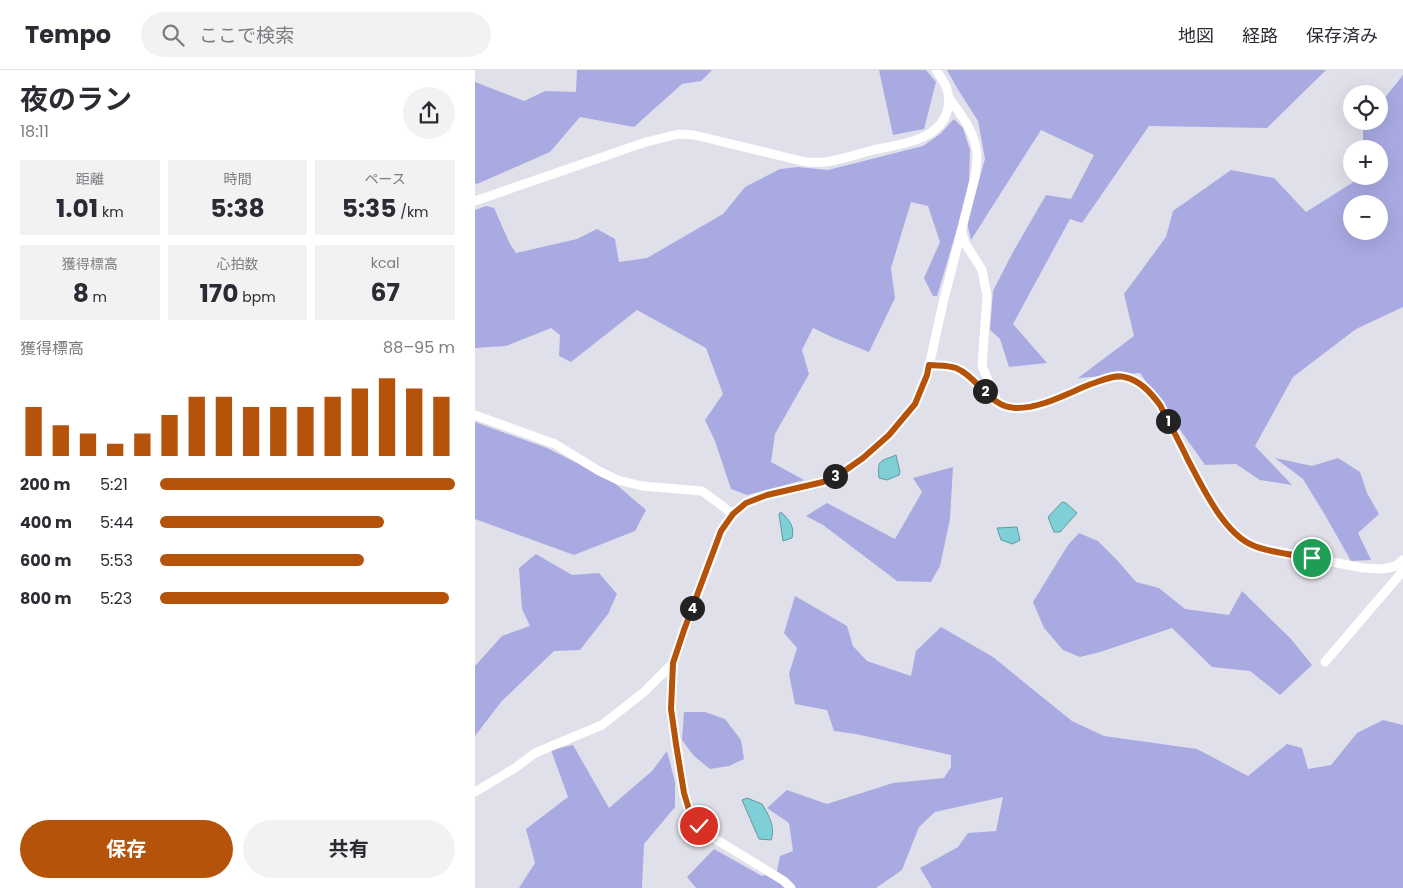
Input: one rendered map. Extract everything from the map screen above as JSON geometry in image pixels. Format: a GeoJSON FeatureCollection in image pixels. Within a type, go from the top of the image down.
{"type":"FeatureCollection","features":[{"type":"Feature","properties":{"kind":"street"},"geometry":{"type":"LineString","coordinates":[[791,888],[784,881],[712,837],[699,826],[690,813],[684,793],[671,709],[673,663],[721,531],[733,514],[746,503],[767,495],[823,482],[843,472],[863,458],[889,435],[915,404],[927,375],[975,177],[977,157],[974,139],[950,99],[946,84],[936,70]]}},
{"type":"Feature","properties":{"kind":"street"},"geometry":{"type":"LineString","coordinates":[[475,201],[646,142],[679,134],[694,135],[806,162],[825,162],[911,142],[927,136],[938,128],[946,116],[950,99]]}},
{"type":"Feature","properties":{"kind":"street"},"geometry":{"type":"LineString","coordinates":[[961,230],[965,243],[982,270],[987,296],[982,366],[998,404]]}},
{"type":"Feature","properties":{"kind":"street"},"geometry":{"type":"LineString","coordinates":[[929,365],[948,366],[957,369],[967,375],[998,404],[1013,408],[1041,404],[1107,378],[1123,376],[1136,382],[1150,393],[1160,405],[1219,516],[1238,536],[1251,545],[1363,568],[1383,569],[1396,566],[1403,560]]}},
{"type":"Feature","properties":{"kind":"street"},"geometry":{"type":"LineString","coordinates":[[475,415],[555,444],[599,471],[618,480],[642,486],[702,491],[733,514]]}},
{"type":"Feature","properties":{"kind":"street"},"geometry":{"type":"LineString","coordinates":[[1325,662],[1403,571]]}},
{"type":"Feature","properties":{"kind":"street"},"geometry":{"type":"LineString","coordinates":[[475,792],[515,768],[535,753],[602,725],[644,692],[673,663]]}},
{"type":"Feature","properties":{"kind":"shaded area"},"geometry":{"type":"Polygon","coordinates":[[[577,70],[712,70],[701,81],[682,84],[634,127],[580,117],[550,152],[477,184],[475,183],[475,82],[524,101],[545,91],[576,92],[577,70]]]}},
{"type":"Feature","properties":{"kind":"shaded area"},"geometry":{"type":"Polygon","coordinates":[[[879,70],[926,70],[936,82],[924,129],[893,135],[879,70]]]}},
{"type":"Feature","properties":{"kind":"shaded area"},"geometry":{"type":"Polygon","coordinates":[[[947,70],[1326,70],[1267,128],[1149,126],[1082,223],[1070,219],[1013,324],[1047,363],[1009,367],[1000,339],[990,330],[993,291],[1046,195],[1071,199],[1094,155],[1041,130],[971,240],[967,223],[985,159],[978,121],[947,70]]]}},
{"type":"Feature","properties":{"kind":"shaded area"},"geometry":{"type":"Polygon","coordinates":[[[1403,75],[1403,307],[1356,329],[1293,377],[1255,446],[1292,485],[1260,480],[1236,464],[1205,465],[1140,373],[1078,378],[1134,336],[1124,294],[1166,237],[1173,211],[1231,170],[1274,178],[1306,212],[1349,185],[1388,185],[1388,140],[1363,140],[1363,130],[1388,130],[1388,94],[1403,75]]]}},
{"type":"Feature","properties":{"kind":"shaded area"},"geometry":{"type":"Polygon","coordinates":[[[954,119],[963,128],[970,150],[969,181],[937,296],[933,296],[924,278],[940,242],[928,206],[911,202],[891,268],[895,298],[869,352],[813,328],[802,350],[809,374],[775,434],[771,462],[804,480],[747,495],[731,489],[715,441],[705,420],[723,394],[706,348],[637,310],[571,362],[559,356],[560,335],[551,328],[506,346],[475,348],[475,210],[486,206],[494,208],[516,253],[577,239],[597,229],[615,239],[619,262],[647,258],[723,214],[745,187],[780,169],[798,167],[828,170],[923,146],[940,134],[954,119]]]}},
{"type":"Feature","properties":{"kind":"shaded area"},"geometry":{"type":"Polygon","coordinates":[[[475,422],[547,448],[611,480],[646,510],[635,531],[574,555],[475,519],[475,422]]]}},
{"type":"Feature","properties":{"kind":"shaded area"},"geometry":{"type":"Polygon","coordinates":[[[896,455],[899,475],[887,480],[879,478],[879,464],[883,460],[896,455]]]}},
{"type":"Feature","properties":{"kind":"shaded area"},"geometry":{"type":"Polygon","coordinates":[[[1275,458],[1312,466],[1338,458],[1360,472],[1367,493],[1379,514],[1358,533],[1371,560],[1351,561],[1303,479],[1275,458]]]}},
{"type":"Feature","properties":{"kind":"shaded area"},"geometry":{"type":"Polygon","coordinates":[[[953,467],[950,519],[940,566],[931,582],[897,581],[823,525],[806,516],[827,503],[895,539],[922,492],[913,478],[953,467]]]}},
{"type":"Feature","properties":{"kind":"shaded area"},"geometry":{"type":"Polygon","coordinates":[[[1062,502],[1066,503],[1077,513],[1060,532],[1054,532],[1048,517],[1062,502]]]}},
{"type":"Feature","properties":{"kind":"shaded area"},"geometry":{"type":"Polygon","coordinates":[[[781,512],[789,521],[793,530],[792,538],[783,541],[779,514],[781,512]]]}},
{"type":"Feature","properties":{"kind":"shaded area"},"geometry":{"type":"Polygon","coordinates":[[[1017,527],[1020,540],[1013,544],[1001,540],[997,528],[1017,527]]]}},
{"type":"Feature","properties":{"kind":"shaded area"},"geometry":{"type":"Polygon","coordinates":[[[1079,533],[1098,541],[1136,582],[1159,588],[1185,609],[1229,615],[1242,591],[1291,639],[1312,665],[1280,695],[1250,671],[1212,667],[1172,628],[1080,657],[1063,650],[1044,628],[1033,602],[1068,545],[1079,533]]]}},
{"type":"Feature","properties":{"kind":"shaded area"},"geometry":{"type":"Polygon","coordinates":[[[536,554],[572,575],[599,573],[617,594],[608,614],[580,650],[554,651],[501,702],[475,736],[475,666],[502,636],[530,626],[522,609],[519,568],[536,554]]]}},
{"type":"Feature","properties":{"kind":"shaded area"},"geometry":{"type":"Polygon","coordinates":[[[795,596],[847,626],[853,646],[867,661],[911,676],[916,651],[941,627],[993,657],[1072,721],[1104,736],[1197,749],[1248,776],[1287,744],[1302,748],[1308,769],[1331,765],[1357,733],[1383,720],[1403,725],[1403,888],[932,888],[920,868],[958,847],[968,833],[996,831],[1003,797],[935,812],[919,827],[902,870],[876,888],[696,888],[687,877],[714,849],[762,876],[777,871],[780,856],[793,851],[789,823],[767,808],[787,790],[827,804],[893,783],[944,778],[951,767],[951,755],[834,731],[827,710],[795,704],[789,674],[797,648],[784,633],[795,596]]]}},
{"type":"Feature","properties":{"kind":"shaded area"},"geometry":{"type":"Polygon","coordinates":[[[684,712],[705,712],[725,719],[741,740],[744,759],[729,766],[710,769],[694,756],[682,740],[684,712]]]}},
{"type":"Feature","properties":{"kind":"shaded area"},"geometry":{"type":"Polygon","coordinates":[[[573,745],[609,808],[652,771],[667,751],[675,782],[675,807],[644,844],[642,888],[519,888],[535,863],[526,829],[568,797],[551,750],[573,745]]]}},
{"type":"Feature","properties":{"kind":"shaded area"},"geometry":{"type":"Polygon","coordinates":[[[747,798],[762,804],[769,816],[773,830],[771,840],[759,839],[742,800],[747,798]]]}},
{"type":"Feature","properties":{"kind":"route"},"geometry":{"type":"LineString","coordinates":[[699,826],[690,813],[684,793],[676,744],[671,709],[673,663],[721,531],[733,514],[746,503],[767,495],[823,482],[843,472],[863,458],[889,435],[915,404],[929,365],[948,366],[957,369],[967,375],[998,404],[1013,408],[1041,404],[1107,378],[1123,376],[1136,382],[1150,393],[1160,405],[1207,496],[1219,516],[1238,536],[1251,545],[1261,548],[1312,558]]}}]}
